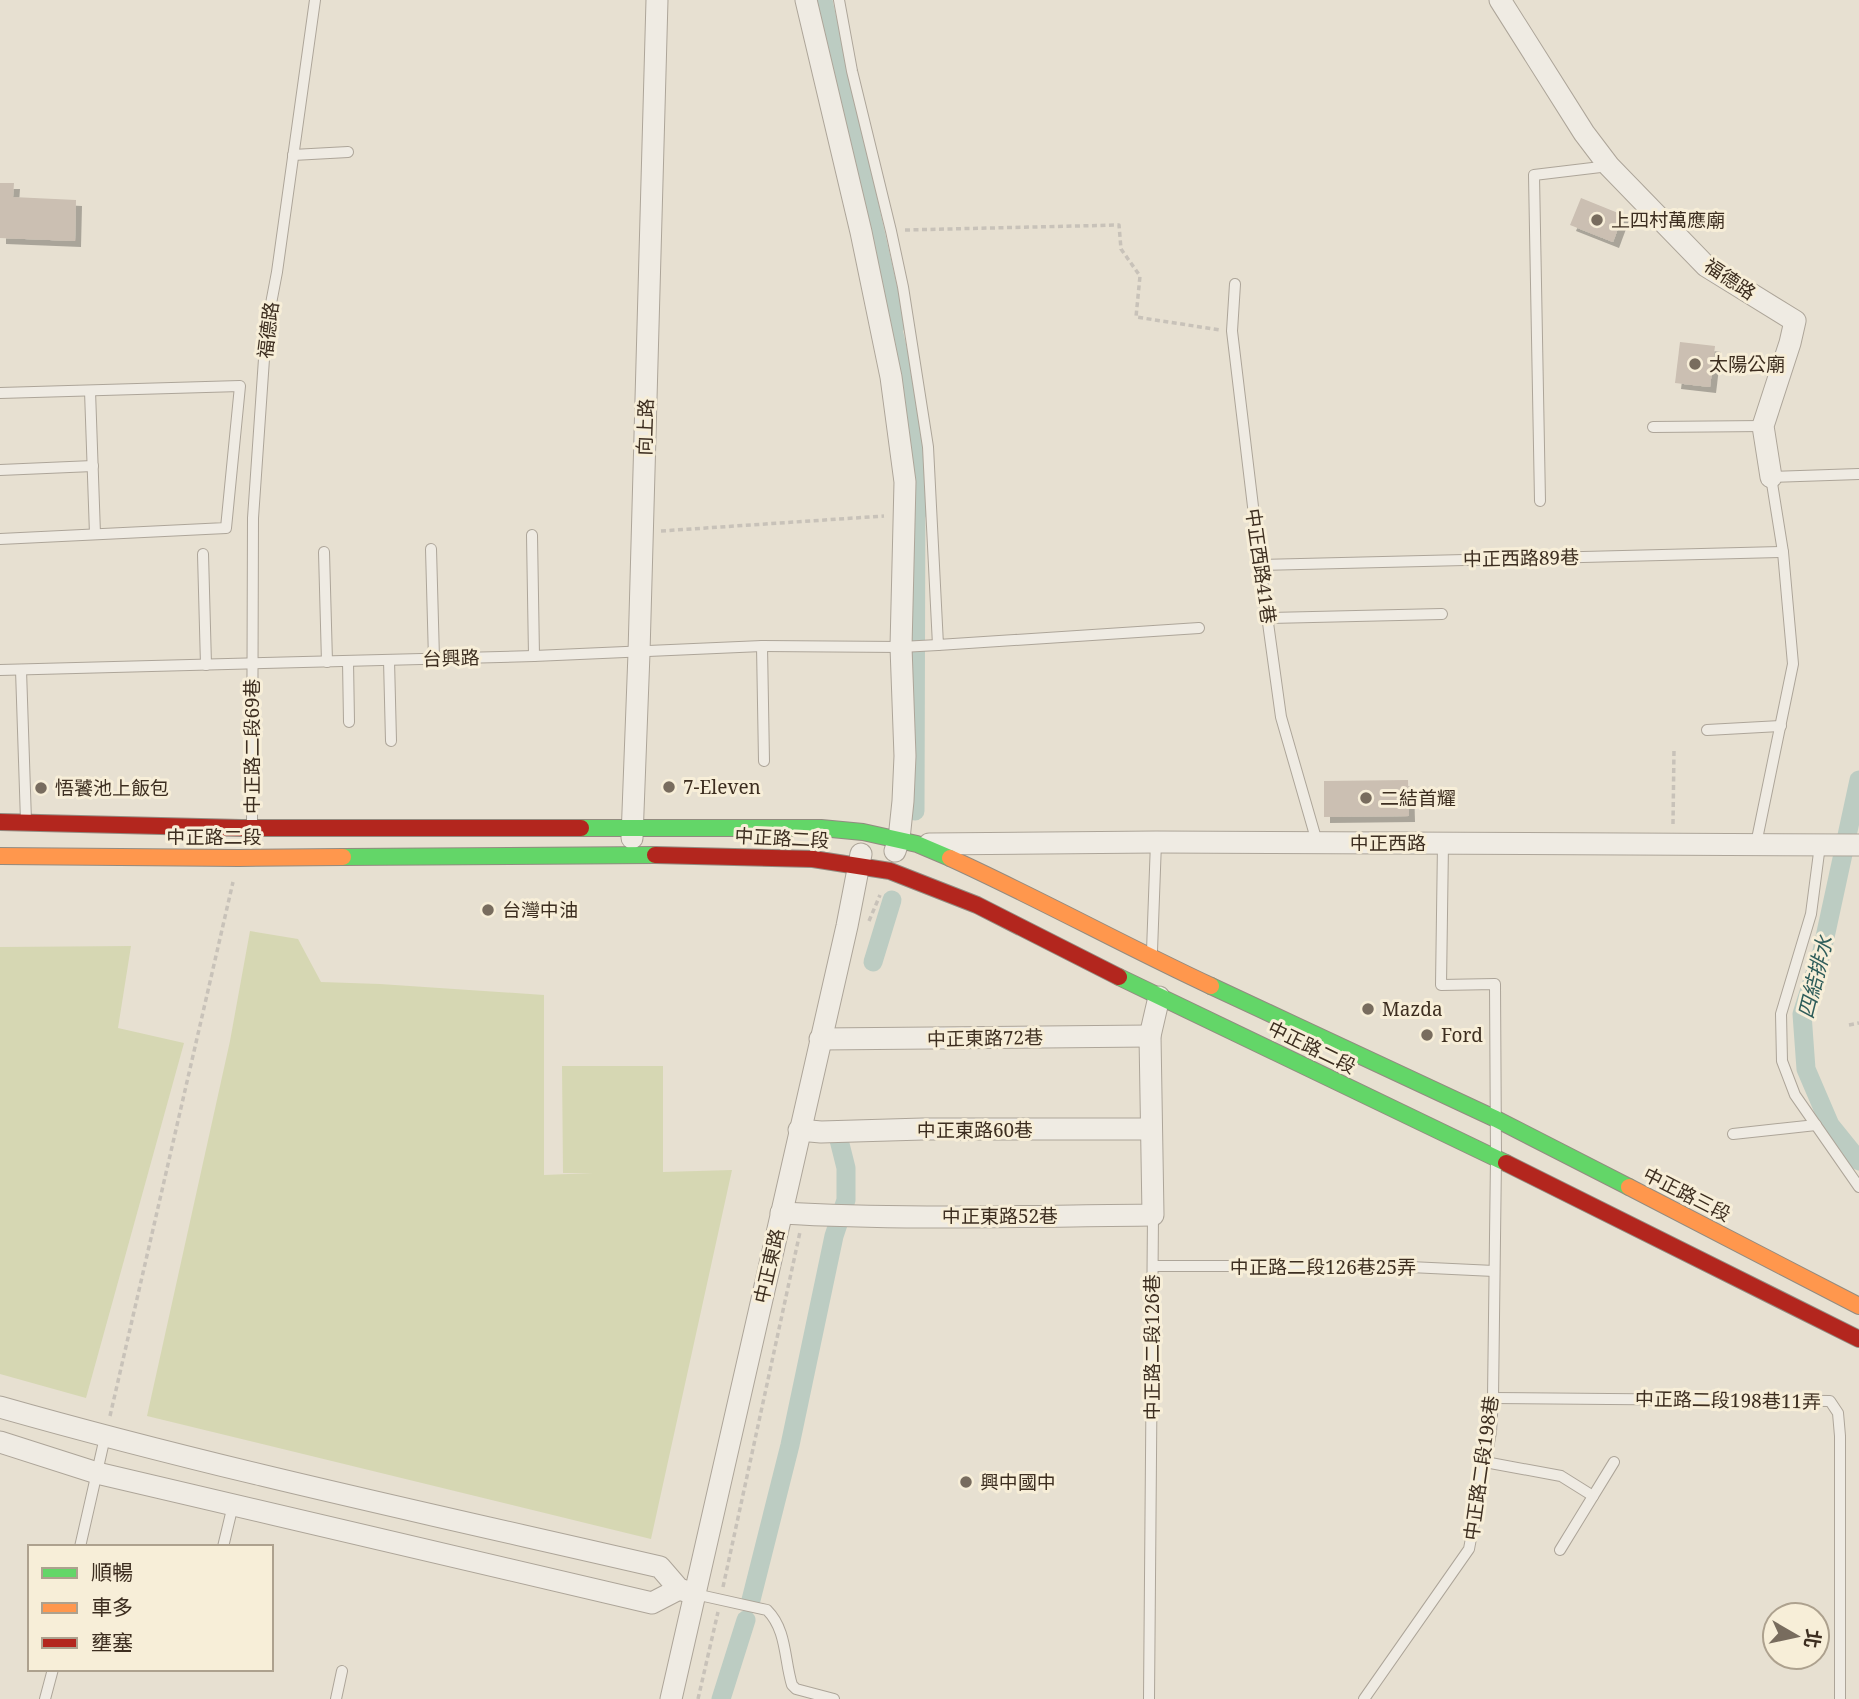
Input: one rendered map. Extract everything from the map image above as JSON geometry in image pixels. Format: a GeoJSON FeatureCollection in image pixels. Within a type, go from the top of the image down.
{"type":"FeatureCollection","features":[{"type":"Feature","properties":{"kind":"main road","name":"中正路二段"},"geometry":{"type":"LineString","coordinates":[[0,822],[252,828],[821,828],[863,832],[907,841],[993,878],[1152,957],[1496,1119]]}},
{"type":"Feature","properties":{"kind":"main road","name":"中正路二段"},"geometry":{"type":"LineString","coordinates":[[0,856],[239,858],[631,854],[813,859],[890,871],[977,905],[1158,996],[1496,1158]]}},
{"type":"Feature","properties":{"kind":"main road","name":"中正路三段"},"geometry":{"type":"LineString","coordinates":[[1496,1119],[1859,1306]]}},
{"type":"Feature","properties":{"kind":"main road"},"geometry":{"type":"LineString","coordinates":[[1496,1158],[1859,1339]]}},
{"type":"Feature","properties":{"kind":"street","name":"向上路"},"geometry":{"type":"LineString","coordinates":[[631,854],[657,0]]}},
{"type":"Feature","properties":{"kind":"street"},"geometry":{"type":"LineString","coordinates":[[806,0],[891,377],[905,482],[901,647],[905,756],[903,801],[907,841],[890,871]]}},
{"type":"Feature","properties":{"kind":"street","name":"福德路"},"geometry":{"type":"LineString","coordinates":[[1500,0],[1609,166],[1706,266],[1795,321],[1763,426],[1771,477]]}},
{"type":"Feature","properties":{"kind":"street","name":"中正東路"},"geometry":{"type":"LineString","coordinates":[[671,1699],[687,1592],[781,1213],[859,865],[863,832]]}},
{"type":"Feature","properties":{"kind":"street","name":"中正西路"},"geometry":{"type":"LineString","coordinates":[[907,841],[1859,845]]}},
{"type":"Feature","properties":{"kind":"street","name":"中正路二段126巷"},"geometry":{"type":"LineString","coordinates":[[1153,1215],[1150,1036],[1158,996]]}},
{"type":"Feature","properties":{"kind":"street","name":"中正東路72巷"},"geometry":{"type":"LineString","coordinates":[[820,1039],[1150,1036]]}},
{"type":"Feature","properties":{"kind":"street","name":"中正東路60巷"},"geometry":{"type":"LineString","coordinates":[[799,1130],[1151,1129]]}},
{"type":"Feature","properties":{"kind":"street","name":"中正東路52巷"},"geometry":{"type":"LineString","coordinates":[[781,1213],[990,1217],[1153,1215]]}},
{"type":"Feature","properties":{"kind":"street"},"geometry":{"type":"LineString","coordinates":[[0,1407],[105,1437],[244,1471],[660,1567],[687,1592],[652,1603],[97,1472],[0,1442]]}},
{"type":"Feature","properties":{"kind":"lane","name":"福德路"},"geometry":{"type":"LineString","coordinates":[[253,664],[253,518],[266,330],[277,272],[316,0]]}},
{"type":"Feature","properties":{"kind":"lane"},"geometry":{"type":"LineString","coordinates":[[839,0],[852,71],[903,287],[928,447],[938,645]]}},
{"type":"Feature","properties":{"kind":"lane"},"geometry":{"type":"LineString","coordinates":[[293,155],[348,152]]}},
{"type":"Feature","properties":{"kind":"lane"},"geometry":{"type":"LineString","coordinates":[[1540,501],[1534,174],[1609,166]]}},
{"type":"Feature","properties":{"kind":"lane","name":"中正西路41巷"},"geometry":{"type":"LineString","coordinates":[[1235,284],[1232,331],[1281,717],[1317,842]]}},
{"type":"Feature","properties":{"kind":"lane"},"geometry":{"type":"LineString","coordinates":[[0,394],[240,386],[226,528],[0,539]]}},
{"type":"Feature","properties":{"kind":"lane"},"geometry":{"type":"LineString","coordinates":[[90,391],[95,534]]}},
{"type":"Feature","properties":{"kind":"lane"},"geometry":{"type":"LineString","coordinates":[[1653,427],[1763,426]]}},
{"type":"Feature","properties":{"kind":"lane"},"geometry":{"type":"LineString","coordinates":[[0,470],[93,466]]}},
{"type":"Feature","properties":{"kind":"lane"},"geometry":{"type":"LineString","coordinates":[[1756,844],[1793,664],[1783,552],[1771,477],[1859,474]]}},
{"type":"Feature","properties":{"kind":"lane"},"geometry":{"type":"LineString","coordinates":[[531,535],[534,656]]}},
{"type":"Feature","properties":{"kind":"lane"},"geometry":{"type":"LineString","coordinates":[[431,549],[434,659]]}},
{"type":"Feature","properties":{"kind":"lane"},"geometry":{"type":"LineString","coordinates":[[324,552],[327,662]]}},
{"type":"Feature","properties":{"kind":"lane","name":"中正西路89巷"},"geometry":{"type":"LineString","coordinates":[[1260,565],[1783,552]]}},
{"type":"Feature","properties":{"kind":"lane"},"geometry":{"type":"LineString","coordinates":[[203,554],[206,665]]}},
{"type":"Feature","properties":{"kind":"lane"},"geometry":{"type":"LineString","coordinates":[[1268,618],[1442,614]]}},
{"type":"Feature","properties":{"kind":"lane","name":"台興路"},"geometry":{"type":"LineString","coordinates":[[0,670],[639,653],[762,646],[901,647],[1199,628]]}},
{"type":"Feature","properties":{"kind":"lane"},"geometry":{"type":"LineString","coordinates":[[762,646],[764,761]]}},
{"type":"Feature","properties":{"kind":"lane"},"geometry":{"type":"LineString","coordinates":[[389,660],[391,741]]}},
{"type":"Feature","properties":{"kind":"lane"},"geometry":{"type":"LineString","coordinates":[[348,661],[349,722]]}},
{"type":"Feature","properties":{"kind":"lane","name":"中正路二段69巷"},"geometry":{"type":"LineString","coordinates":[[252,828],[253,664]]}},
{"type":"Feature","properties":{"kind":"lane"},"geometry":{"type":"LineString","coordinates":[[21,670],[26,822]]}},
{"type":"Feature","properties":{"kind":"lane"},"geometry":{"type":"LineString","coordinates":[[1707,730],[1781,726]]}},
{"type":"Feature","properties":{"kind":"lane"},"geometry":{"type":"LineString","coordinates":[[1152,957],[1156,842]]}},
{"type":"Feature","properties":{"kind":"lane","name":"中正路二段198巷"},"geometry":{"type":"LineString","coordinates":[[1364,1699],[1469,1549],[1490,1432],[1493,1398],[1496,1158],[1495,984],[1441,985],[1443,843]]}},
{"type":"Feature","properties":{"kind":"lane"},"geometry":{"type":"LineString","coordinates":[[1821,845],[1811,914],[1781,1014],[1782,1061],[1795,1095],[1859,1186]]}},
{"type":"Feature","properties":{"kind":"lane"},"geometry":{"type":"LineString","coordinates":[[1733,1134],[1816,1125]]}},
{"type":"Feature","properties":{"kind":"lane","name":"中正路二段126巷"},"geometry":{"type":"LineString","coordinates":[[1149,1699],[1153,1215]]}},
{"type":"Feature","properties":{"kind":"lane","name":"中正路二段126巷25弄"},"geometry":{"type":"LineString","coordinates":[[1153,1266],[1389,1266],[1494,1271]]}},
{"type":"Feature","properties":{"kind":"lane","name":"中正路二段198巷11弄"},"geometry":{"type":"LineString","coordinates":[[1493,1398],[1830,1401],[1838,1413],[1840,1436],[1840,1699]]}},
{"type":"Feature","properties":{"kind":"lane"},"geometry":{"type":"LineString","coordinates":[[80,1545],[105,1437]]}},
{"type":"Feature","properties":{"kind":"lane"},"geometry":{"type":"LineString","coordinates":[[1486,1462],[1561,1476],[1593,1496]]}},
{"type":"Feature","properties":{"kind":"lane"},"geometry":{"type":"LineString","coordinates":[[1560,1550],[1614,1462]]}},
{"type":"Feature","properties":{"kind":"lane"},"geometry":{"type":"LineString","coordinates":[[223,1545],[233,1505]]}},
{"type":"Feature","properties":{"kind":"lane"},"geometry":{"type":"LineString","coordinates":[[687,1592],[767,1610],[780,1627],[792,1685],[796,1689],[834,1699]]}},
{"type":"Feature","properties":{"kind":"lane"},"geometry":{"type":"LineString","coordinates":[[45,1699],[52,1671]]}},
{"type":"Feature","properties":{"kind":"lane"},"geometry":{"type":"LineString","coordinates":[[336,1699],[342,1671]]}},
{"type":"Feature","properties":{"kind":"path"},"geometry":{"type":"LineString","coordinates":[[891,231],[1119,225],[1121,249],[1140,276],[1136,317],[1232,331]]}},
{"type":"Feature","properties":{"kind":"path"},"geometry":{"type":"LineString","coordinates":[[642,532],[904,515]]}},
{"type":"Feature","properties":{"kind":"path"},"geometry":{"type":"LineString","coordinates":[[1673,844],[1674,749]]}},
{"type":"Feature","properties":{"kind":"path"},"geometry":{"type":"LineString","coordinates":[[105,1437],[239,858]]}},
{"type":"Feature","properties":{"kind":"path"},"geometry":{"type":"LineString","coordinates":[[867,933],[890,871]]}},
{"type":"Feature","properties":{"kind":"path"},"geometry":{"type":"LineString","coordinates":[[1849,1025],[1859,1023]]}},
{"type":"Feature","properties":{"kind":"path","name":"中正東路"},"geometry":{"type":"LineString","coordinates":[[698,1699],[803,1214]]}},
{"type":"Feature","properties":{"kind":"green space"},"geometry":{"type":"Polygon","coordinates":[[[250,931],[298,939],[321,982],[544,995],[544,1175],[593,1173],[563,1173],[562,1066],[663,1066],[663,1172],[732,1170],[651,1539],[147,1416],[230,1041],[250,931]]]}},
{"type":"Feature","properties":{"kind":"green space"},"geometry":{"type":"Polygon","coordinates":[[[131,946],[118,1028],[184,1043],[86,1398],[0,1374],[0,947],[131,946]]]}},
{"type":"Feature","properties":{"kind":"building"},"geometry":{"type":"Polygon","coordinates":[[[0,183],[14,183],[13,197],[76,200],[75,241],[0,238],[0,183]]]}},
{"type":"Feature","properties":{"kind":"building","name":"上四村萬應廟"},"geometry":{"type":"Polygon","coordinates":[[[1581,198],[1623,215],[1613,242],[1570,225],[1581,198]]]}},
{"type":"Feature","properties":{"kind":"building","name":"太陽公廟"},"geometry":{"type":"Polygon","coordinates":[[[1680,342],[1715,346],[1710,387],[1675,383],[1680,342]]]}},
{"type":"Feature","properties":{"kind":"building","name":"二結首耀"},"geometry":{"type":"Polygon","coordinates":[[[1408,780],[1409,816],[1324,817],[1324,781],[1408,780]]]}},
{"type":"Feature","properties":{"kind":"waterway"},"geometry":{"type":"LineString","coordinates":[[819,0],[910,405],[916,483],[915,811]]}},
{"type":"Feature","properties":{"kind":"waterway"},"geometry":{"type":"LineString","coordinates":[[830,0],[904,328]]}},
{"type":"Feature","properties":{"kind":"waterway"},"geometry":{"type":"LineString","coordinates":[[916,636],[921,636],[921,519],[926,512],[925,490]]}},
{"type":"Feature","properties":{"kind":"waterway","name":"四結排水"},"geometry":{"type":"LineString","coordinates":[[1859,780],[1822,951],[1802,1014],[1806,1069],[1830,1125],[1859,1161]]}},
{"type":"Feature","properties":{"kind":"waterway"},"geometry":{"type":"LineString","coordinates":[[873,962],[892,900]]}},
{"type":"Feature","properties":{"kind":"waterway"},"geometry":{"type":"LineString","coordinates":[[751,1600],[790,1445],[834,1236],[846,1200],[846,1168],[839,1140]]}},
{"type":"Feature","properties":{"kind":"waterway"},"geometry":{"type":"LineString","coordinates":[[721,1699],[746,1620]]}},
{"type":"Feature","properties":{"kind":"traffic: fast"},"geometry":{"type":"LineString","coordinates":[[581,828],[821,828],[863,832],[917,844],[950,858]]}},
{"type":"Feature","properties":{"kind":"traffic: fast"},"geometry":{"type":"LineString","coordinates":[[343,857],[655,855]]}},
{"type":"Feature","properties":{"kind":"traffic: fast"},"geometry":{"type":"LineString","coordinates":[[1119,977],[1506,1163]]}},
{"type":"Feature","properties":{"kind":"traffic: fast"},"geometry":{"type":"LineString","coordinates":[[1211,986],[1496,1119],[1629,1187]]}},
{"type":"Feature","properties":{"kind":"traffic: slow"},"geometry":{"type":"LineString","coordinates":[[0,856],[343,857]]}},
{"type":"Feature","properties":{"kind":"traffic: slow"},"geometry":{"type":"LineString","coordinates":[[950,858],[1211,986]]}},
{"type":"Feature","properties":{"kind":"traffic: slow"},"geometry":{"type":"LineString","coordinates":[[1629,1187],[1859,1306]]}},
{"type":"Feature","properties":{"kind":"traffic: jam"},"geometry":{"type":"LineString","coordinates":[[0,822],[241,828],[581,828]]}},
{"type":"Feature","properties":{"kind":"traffic: jam"},"geometry":{"type":"LineString","coordinates":[[655,855],[813,859],[890,871],[977,905],[1119,977]]}},
{"type":"Feature","properties":{"kind":"traffic: jam"},"geometry":{"type":"LineString","coordinates":[[1506,1163],[1859,1339]]}},
{"type":"Feature","properties":{"kind":"place","name":"上四村萬應廟"},"geometry":{"type":"Point","coordinates":[1597,220]}},
{"type":"Feature","properties":{"kind":"place","name":"太陽公廟"},"geometry":{"type":"Point","coordinates":[1695,364]}},
{"type":"Feature","properties":{"kind":"place","name":"7-Eleven"},"geometry":{"type":"Point","coordinates":[669,787]}},
{"type":"Feature","properties":{"kind":"place","name":"悟饕池上飯包"},"geometry":{"type":"Point","coordinates":[41,788]}},
{"type":"Feature","properties":{"kind":"place","name":"二結首耀"},"geometry":{"type":"Point","coordinates":[1366,798]}},
{"type":"Feature","properties":{"kind":"place","name":"台灣中油"},"geometry":{"type":"Point","coordinates":[488,910]}},
{"type":"Feature","properties":{"kind":"place","name":"Mazda"},"geometry":{"type":"Point","coordinates":[1368,1009]}},
{"type":"Feature","properties":{"kind":"place","name":"Ford"},"geometry":{"type":"Point","coordinates":[1427,1035]}},
{"type":"Feature","properties":{"kind":"place","name":"興中國中"},"geometry":{"type":"Point","coordinates":[966,1482]}}]}
